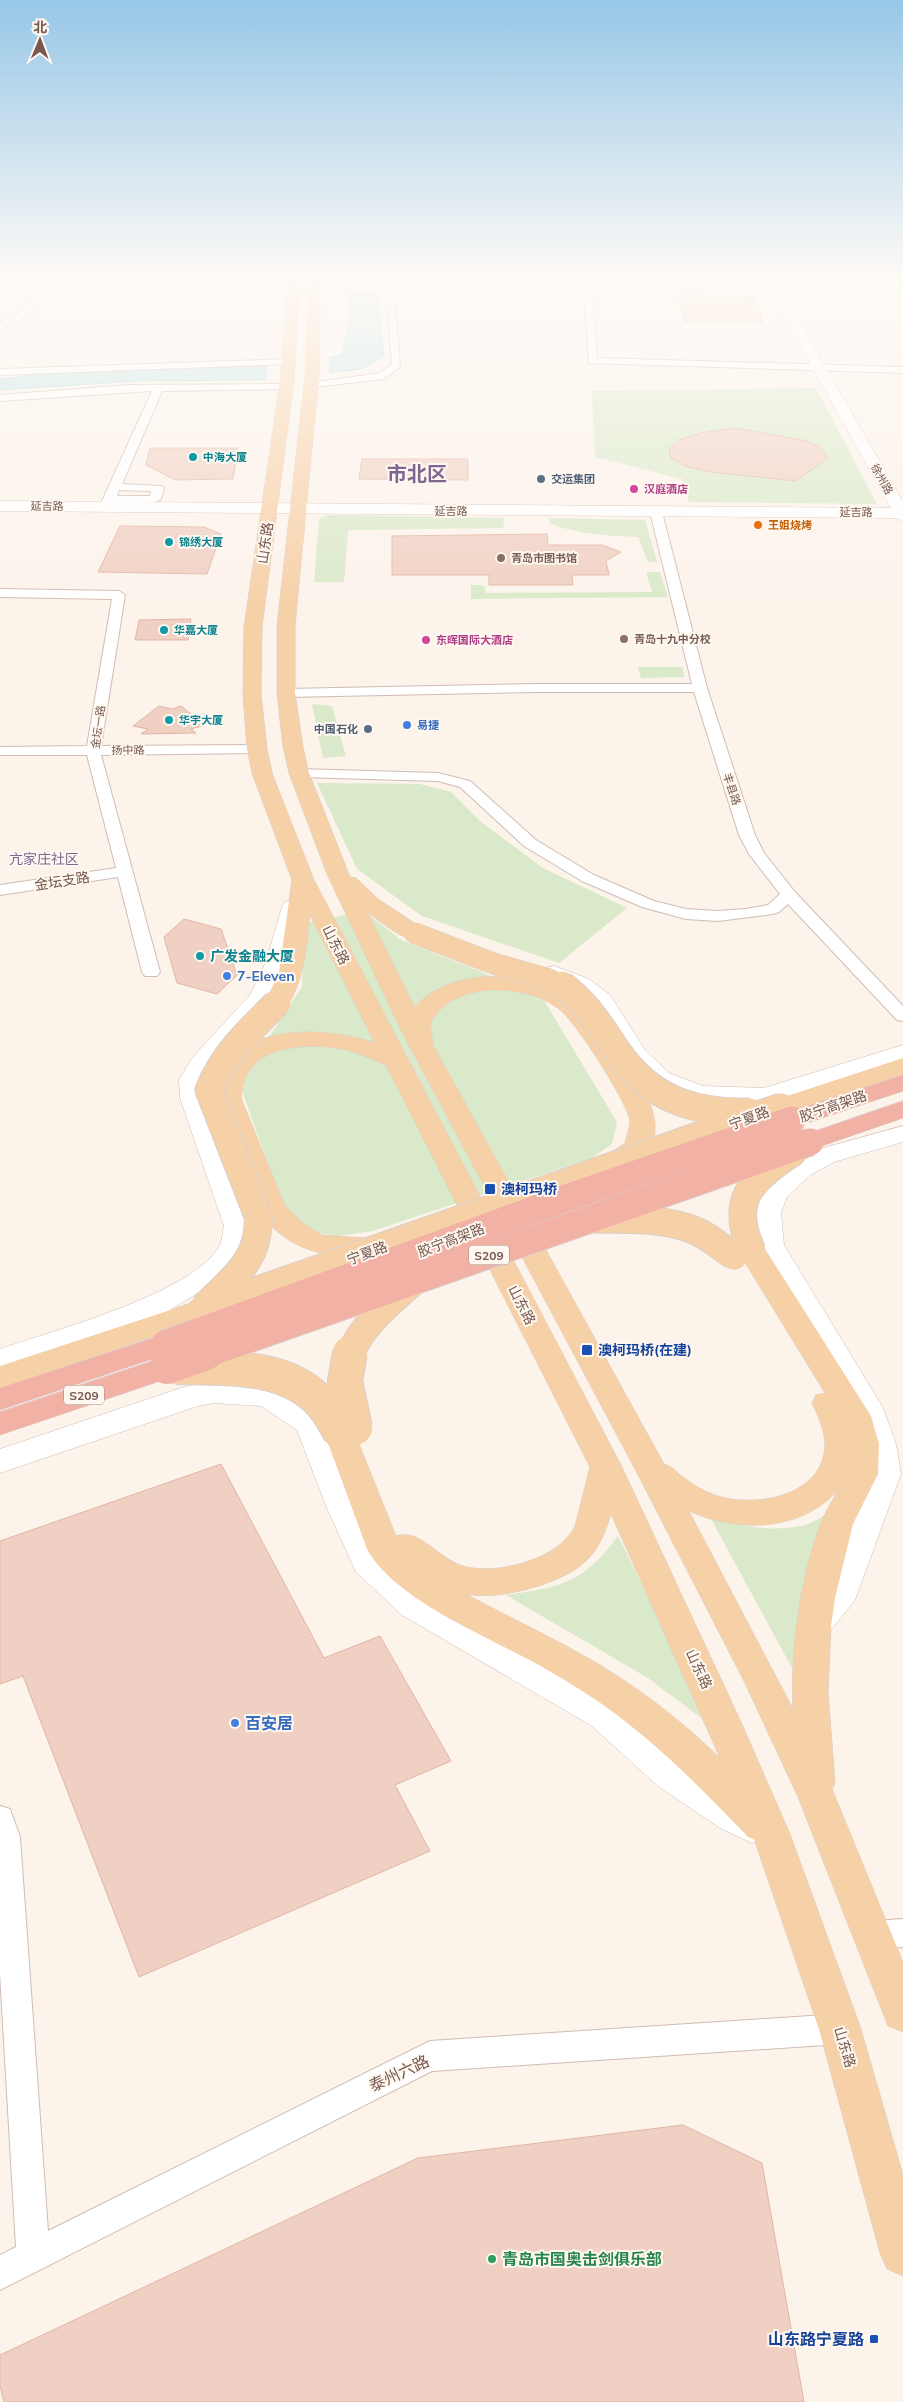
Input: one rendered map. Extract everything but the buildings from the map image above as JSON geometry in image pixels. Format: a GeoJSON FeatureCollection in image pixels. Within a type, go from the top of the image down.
{"type":"FeatureCollection","features":[{"type":"Feature","properties":{"kind":"highway","name":"胶宁高架路"},"geometry":{"type":"LineString","coordinates":[[0,1399],[163,1345],[558,1201],[787,1114],[903,1083]]}},
{"type":"Feature","properties":{"kind":"highway","name":"胶宁高架路"},"geometry":{"type":"LineString","coordinates":[[0,1424],[163,1345],[414,1281],[594,1220],[903,1109]]}},
{"type":"Feature","properties":{"kind":"main road","name":"山东路"},"geometry":{"type":"LineString","coordinates":[[296,391],[270,509],[253,627],[252,694],[257,749],[263,776],[303,880],[408,1053],[650,1468],[760,1678],[817,1797],[874,1935],[903,2012]]}},
{"type":"Feature","properties":{"kind":"main road","name":"山东路"},"geometry":{"type":"LineString","coordinates":[[300,391],[298,509],[286,626],[286,693],[292,747],[299,773],[408,1053],[606,1467],[723,1722],[771,1834],[840,2029],[903,2253]]}},
{"type":"Feature","properties":{"kind":"main road"},"geometry":{"type":"LineString","coordinates":[[338,874],[377,909],[414,933],[479,958],[560,984],[586,1004],[634,1074],[654,1089],[684,1103],[728,1113],[787,1114]]}},
{"type":"Feature","properties":{"kind":"main road"},"geometry":{"type":"LineString","coordinates":[[201,1310],[248,1263],[257,1246],[260,1229],[258,1216],[209,1090],[214,1074],[230,1052],[277,1003],[291,972],[303,880]]}},
{"type":"Feature","properties":{"kind":"main road"},"geometry":{"type":"LineString","coordinates":[[403,1240],[363,1246],[330,1246],[314,1242],[294,1230],[273,1210],[228,1098],[230,1079],[237,1066],[268,1045],[292,1040],[341,1042],[408,1053],[418,1024],[431,1003],[444,994],[475,983],[517,984],[555,995],[570,1005],[624,1082],[638,1106],[643,1122],[637,1147],[601,1171]]}},
{"type":"Feature","properties":{"kind":"main road","name":"宁夏路"},"geometry":{"type":"LineString","coordinates":[[0,1377],[163,1345],[201,1310],[601,1171],[787,1114],[903,1066]]}},
{"type":"Feature","properties":{"kind":"main road"},"geometry":{"type":"LineString","coordinates":[[650,1468],[675,1490],[703,1504],[728,1510],[761,1513],[783,1509],[804,1499],[823,1486],[836,1472],[840,1454],[841,1430],[832,1410],[743,1253],[740,1210],[746,1196],[758,1177],[810,1142]]}},
{"type":"Feature","properties":{"kind":"main road"},"geometry":{"type":"LineString","coordinates":[[594,1220],[653,1222],[679,1226],[743,1253],[855,1416],[863,1444],[862,1474],[837,1524],[818,1598],[814,1626],[810,1691],[817,1797]]}},
{"type":"Feature","properties":{"kind":"main road"},"geometry":{"type":"LineString","coordinates":[[414,1281],[375,1319],[349,1353],[344,1376],[348,1430],[384,1549],[396,1562],[432,1591],[576,1669],[672,1737],[771,1834]]}},
{"type":"Feature","properties":{"kind":"main road"},"geometry":{"type":"LineString","coordinates":[[163,1345],[254,1369],[288,1381],[319,1401],[348,1430],[392,1527],[405,1546],[429,1565],[457,1579],[487,1583],[524,1576],[557,1564],[582,1544],[592,1522],[606,1467]]}},
{"type":"Feature","properties":{"kind":"street"},"geometry":{"type":"LineString","coordinates":[[0,398],[95,391]]}},
{"type":"Feature","properties":{"kind":"street"},"geometry":{"type":"LineString","coordinates":[[114,487],[158,488],[155,499],[108,503],[114,487],[157,391]]}},
{"type":"Feature","properties":{"kind":"street","name":"徐州路"},"geometry":{"type":"LineString","coordinates":[[833,391],[902,514]]}},
{"type":"Feature","properties":{"kind":"street","name":"延吉路"},"geometry":{"type":"LineString","coordinates":[[0,506],[108,503],[270,509],[902,514]]}},
{"type":"Feature","properties":{"kind":"street","name":"丰县路"},"geometry":{"type":"LineString","coordinates":[[656,512],[700,688],[747,836],[757,854],[789,894],[903,1016]]}},
{"type":"Feature","properties":{"kind":"street","name":"金坛一路"},"geometry":{"type":"LineString","coordinates":[[0,593],[119,595],[93,751],[152,972]]}},
{"type":"Feature","properties":{"kind":"street"},"geometry":{"type":"LineString","coordinates":[[286,693],[538,688],[700,688]]}},
{"type":"Feature","properties":{"kind":"street","name":"扬中路"},"geometry":{"type":"LineString","coordinates":[[0,751],[257,749]]}},
{"type":"Feature","properties":{"kind":"street"},"geometry":{"type":"LineString","coordinates":[[299,773],[438,777],[465,784],[530,843],[588,878],[648,904],[686,914],[718,916],[746,914],[773,909],[789,894]]}},
{"type":"Feature","properties":{"kind":"street","name":"金坛支路"},"geometry":{"type":"LineString","coordinates":[[0,890],[125,871]]}},
{"type":"Feature","properties":{"kind":"street"},"geometry":{"type":"LineString","coordinates":[[0,1360],[150,1309],[217,1268],[234,1246],[238,1226],[192,1098],[192,1080],[205,1058],[261,998],[278,962],[303,880]]}},
{"type":"Feature","properties":{"kind":"street"},"geometry":{"type":"LineString","coordinates":[[377,909],[458,943],[549,971],[581,984],[600,1000],[635,1055],[660,1078],[698,1093],[766,1096],[903,1053]]}},
{"type":"Feature","properties":{"kind":"street"},"geometry":{"type":"LineString","coordinates":[[745,1096],[740,1116],[753,1141],[764,1152],[800,1169]]}},
{"type":"Feature","properties":{"kind":"street"},"geometry":{"type":"LineString","coordinates":[[814,1626],[843,1590],[885,1474],[880,1444],[868,1408],[770,1245],[767,1212],[774,1195],[800,1169],[825,1156],[903,1134]]}},
{"type":"Feature","properties":{"kind":"street"},"geometry":{"type":"LineString","coordinates":[[198,1281],[219,1284],[235,1289],[246,1304],[260,1334],[262,1363],[247,1387],[239,1393]]}},
{"type":"Feature","properties":{"kind":"street"},"geometry":{"type":"LineString","coordinates":[[0,1461],[195,1395],[239,1393],[266,1395],[285,1405],[309,1424],[318,1441],[342,1506],[368,1563],[414,1605],[606,1715],[671,1775],[733,1816],[771,1834]]}},
{"type":"Feature","properties":{"kind":"street"},"geometry":{"type":"LineString","coordinates":[[0,1818],[6,1838],[7,1945],[34,2256]]}},
{"type":"Feature","properties":{"kind":"street"},"geometry":{"type":"LineString","coordinates":[[874,1935],[903,1933]]}},
{"type":"Feature","properties":{"kind":"street","name":"泰州六路"},"geometry":{"type":"LineString","coordinates":[[0,2273],[430,2056],[840,2029]]}},
{"type":"Feature","properties":{"kind":"green space"},"geometry":{"type":"Polygon","coordinates":[[[592,391],[818,391],[877,504],[689,502],[682,479],[595,457],[592,391]]]}},
{"type":"Feature","properties":{"kind":"green space"},"geometry":{"type":"Polygon","coordinates":[[[327,515],[503,518],[504,528],[348,530],[344,582],[314,582],[319,519],[327,515]]]}},
{"type":"Feature","properties":{"kind":"green space"},"geometry":{"type":"Polygon","coordinates":[[[549,518],[645,520],[657,562],[648,562],[638,537],[604,535],[572,530],[550,524],[549,518]]]}},
{"type":"Feature","properties":{"kind":"green space"},"geometry":{"type":"Polygon","coordinates":[[[646,572],[660,572],[668,597],[471,599],[471,585],[484,585],[486,593],[652,592],[646,572]]]}},
{"type":"Feature","properties":{"kind":"green space"},"geometry":{"type":"Polygon","coordinates":[[[638,667],[682,667],[685,677],[641,678],[638,667]]]}},
{"type":"Feature","properties":{"kind":"green space"},"geometry":{"type":"Polygon","coordinates":[[[312,704],[332,706],[346,756],[323,758],[312,704]]]}},
{"type":"Feature","properties":{"kind":"green space"},"geometry":{"type":"Polygon","coordinates":[[[317,783],[420,784],[451,792],[480,821],[543,868],[627,908],[559,963],[422,916],[357,869],[317,783]]]}},
{"type":"Feature","properties":{"kind":"green space"},"geometry":{"type":"Polygon","coordinates":[[[364,911],[401,940],[482,972],[545,1002],[617,1122],[612,1144],[592,1158],[373,1231],[338,1236],[307,1231],[284,1208],[242,1091],[248,1069],[302,987],[304,923],[364,911]]]}},
{"type":"Feature","properties":{"kind":"green space"},"geometry":{"type":"Polygon","coordinates":[[[832,1512],[814,1558],[792,1668],[710,1517],[744,1525],[766,1528],[789,1528],[805,1525],[832,1512]]]}},
{"type":"Feature","properties":{"kind":"green space"},"geometry":{"type":"Polygon","coordinates":[[[618,1536],[712,1726],[648,1678],[506,1595],[543,1589],[570,1580],[594,1564],[618,1536]]]}},
{"type":"Feature","properties":{"kind":"place","name":"中海大厦"},"geometry":{"type":"Point","coordinates":[193,457]}},
{"type":"Feature","properties":{"kind":"place","name":"交运集团"},"geometry":{"type":"Point","coordinates":[541,479]}},
{"type":"Feature","properties":{"kind":"place","name":"汉庭酒店"},"geometry":{"type":"Point","coordinates":[634,489]}},
{"type":"Feature","properties":{"kind":"place","name":"王姐烧烤"},"geometry":{"type":"Point","coordinates":[758,525]}},
{"type":"Feature","properties":{"kind":"place","name":"锦绣大厦"},"geometry":{"type":"Point","coordinates":[169,542]}},
{"type":"Feature","properties":{"kind":"place","name":"青岛市图书馆"},"geometry":{"type":"Point","coordinates":[501,558]}},
{"type":"Feature","properties":{"kind":"place","name":"华嘉大厦"},"geometry":{"type":"Point","coordinates":[164,630]}},
{"type":"Feature","properties":{"kind":"place","name":"青岛十九中分校"},"geometry":{"type":"Point","coordinates":[624,639]}},
{"type":"Feature","properties":{"kind":"place","name":"东晖国际大酒店"},"geometry":{"type":"Point","coordinates":[426,640]}},
{"type":"Feature","properties":{"kind":"place","name":"华宇大厦"},"geometry":{"type":"Point","coordinates":[169,720]}},
{"type":"Feature","properties":{"kind":"place","name":"易捷"},"geometry":{"type":"Point","coordinates":[407,725]}},
{"type":"Feature","properties":{"kind":"place","name":"中国石化"},"geometry":{"type":"Point","coordinates":[368,729]}},
{"type":"Feature","properties":{"kind":"place","name":"广发金融大厦"},"geometry":{"type":"Point","coordinates":[200,956]}},
{"type":"Feature","properties":{"kind":"place","name":"7-Eleven"},"geometry":{"type":"Point","coordinates":[227,976]}},
{"type":"Feature","properties":{"kind":"place","name":"澳柯玛桥"},"geometry":{"type":"Point","coordinates":[490,1189]}},
{"type":"Feature","properties":{"kind":"place","name":"澳柯玛桥(在建)"},"geometry":{"type":"Point","coordinates":[587,1350]}},
{"type":"Feature","properties":{"kind":"place","name":"百安居"},"geometry":{"type":"Point","coordinates":[235,1723]}},
{"type":"Feature","properties":{"kind":"place","name":"青岛市国奥击剑俱乐部"},"geometry":{"type":"Point","coordinates":[492,2259]}},
{"type":"Feature","properties":{"kind":"place","name":"山东路宁夏路"},"geometry":{"type":"Point","coordinates":[874,2339]}},
{"type":"Feature","properties":{"kind":"district","name":"市北区"},"geometry":{"type":"Point","coordinates":[417,473]}},
{"type":"Feature","properties":{"kind":"district","name":"亢家庄社区"},"geometry":{"type":"Point","coordinates":[44,859]}}]}
